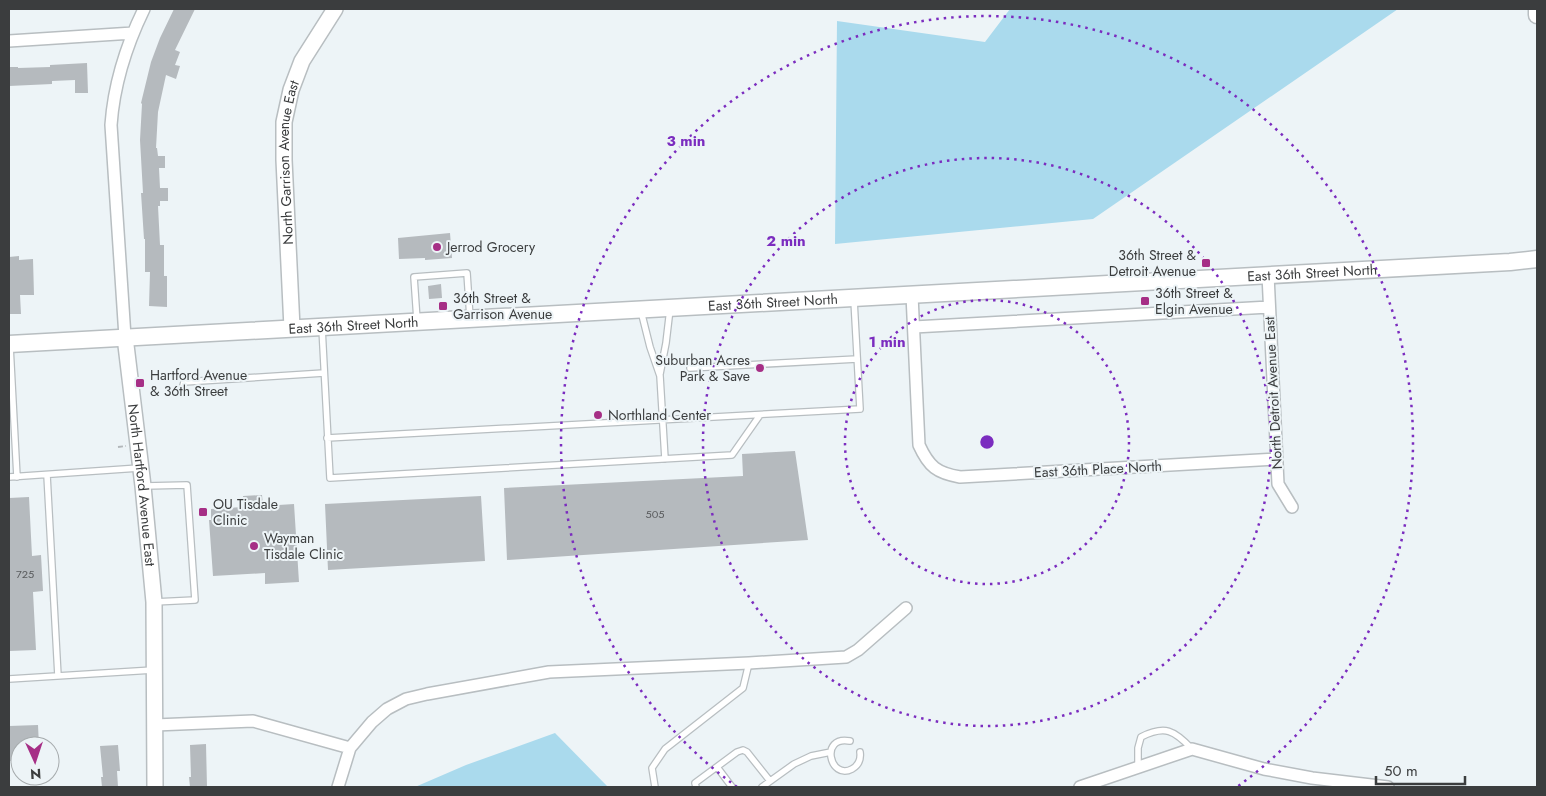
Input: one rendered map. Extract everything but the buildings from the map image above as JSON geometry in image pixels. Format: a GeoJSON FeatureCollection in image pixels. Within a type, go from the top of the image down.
{"type":"FeatureCollection","features":[{"type":"Feature","properties":{"kind":"main road"},"geometry":{"type":"LineString","coordinates":[[1537,9],[1537,15]]}},
{"type":"Feature","properties":{"kind":"main road","name":"East 36th Street North"},"geometry":{"type":"LineString","coordinates":[[9,344],[1537,259]]}},
{"type":"Feature","properties":{"kind":"street","name":"North Hartford Avenue East"},"geometry":{"type":"LineString","coordinates":[[144,9],[132,33],[118,77],[112,106],[111,125],[125,337],[154,602],[155,787]]}},
{"type":"Feature","properties":{"kind":"street","name":"North Garrison Avenue East"},"geometry":{"type":"LineString","coordinates":[[292,328],[284,169],[284,122],[290,90],[302,61],[336,9]]}},
{"type":"Feature","properties":{"kind":"street"},"geometry":{"type":"LineString","coordinates":[[9,41],[132,33]]}},
{"type":"Feature","properties":{"kind":"street","name":"North Detroit Avenue East"},"geometry":{"type":"LineString","coordinates":[[1268,275],[1278,484],[1292,507]]}},
{"type":"Feature","properties":{"kind":"street"},"geometry":{"type":"LineString","coordinates":[[912,295],[914,327],[1269,307]]}},
{"type":"Feature","properties":{"kind":"street","name":"East 36th Place North"},"geometry":{"type":"LineString","coordinates":[[914,327],[919,445],[925,458],[934,468],[945,474],[960,477],[1276,459]]}},
{"type":"Feature","properties":{"kind":"street"},"geometry":{"type":"LineString","coordinates":[[338,787],[350,748],[372,722],[387,709],[406,699],[549,672],[846,657],[858,650],[906,608]]}},
{"type":"Feature","properties":{"kind":"street"},"geometry":{"type":"LineString","coordinates":[[155,725],[253,721],[350,748]]}},
{"type":"Feature","properties":{"kind":"street"},"geometry":{"type":"LineString","coordinates":[[1080,787],[1192,748],[1264,769],[1312,778],[1388,787]]}},
{"type":"Feature","properties":{"kind":"lane"},"geometry":{"type":"LineString","coordinates":[[417,321],[414,277],[467,274],[470,318]]}},
{"type":"Feature","properties":{"kind":"lane"},"geometry":{"type":"LineString","coordinates":[[327,438],[760,416],[860,409],[854,298]]}},
{"type":"Feature","properties":{"kind":"lane"},"geometry":{"type":"LineString","coordinates":[[665,459],[660,376],[670,307]]}},
{"type":"Feature","properties":{"kind":"lane"},"geometry":{"type":"LineString","coordinates":[[641,309],[650,347],[660,376]]}},
{"type":"Feature","properties":{"kind":"lane"},"geometry":{"type":"LineString","coordinates":[[321,326],[330,478],[732,455],[760,416]]}},
{"type":"Feature","properties":{"kind":"lane"},"geometry":{"type":"LineString","coordinates":[[9,344],[17,477]]}},
{"type":"Feature","properties":{"kind":"lane"},"geometry":{"type":"LineString","coordinates":[[690,368],[857,358]]}},
{"type":"Feature","properties":{"kind":"lane"},"geometry":{"type":"LineString","coordinates":[[182,389],[184,382],[324,373]]}},
{"type":"Feature","properties":{"kind":"lane"},"geometry":{"type":"LineString","coordinates":[[9,477],[140,468]]}},
{"type":"Feature","properties":{"kind":"lane"},"geometry":{"type":"LineString","coordinates":[[47,474],[58,676]]}},
{"type":"Feature","properties":{"kind":"lane"},"geometry":{"type":"LineString","coordinates":[[142,486],[187,486],[195,600],[154,602]]}},
{"type":"Feature","properties":{"kind":"lane"},"geometry":{"type":"LineString","coordinates":[[655,787],[652,768],[665,749],[743,688],[749,663]]}},
{"type":"Feature","properties":{"kind":"lane"},"geometry":{"type":"LineString","coordinates":[[9,679],[155,670]]}},
{"type":"Feature","properties":{"kind":"lane"},"geometry":{"type":"LineString","coordinates":[[1138,767],[1138,748],[1141,737],[1153,731],[1166,730],[1181,737],[1192,748]]}},
{"type":"Feature","properties":{"kind":"lane"},"geometry":{"type":"LineString","coordinates":[[850,741],[840,741],[833,747],[831,752],[834,766],[843,770],[853,769],[857,766],[860,752]]}},
{"type":"Feature","properties":{"kind":"lane"},"geometry":{"type":"LineString","coordinates":[[696,787],[695,783],[737,752],[743,750],[747,752],[770,781]]}},
{"type":"Feature","properties":{"kind":"lane"},"geometry":{"type":"LineString","coordinates":[[762,787],[794,764],[812,756],[831,752]]}},
{"type":"Feature","properties":{"kind":"lane"},"geometry":{"type":"LineString","coordinates":[[717,767],[732,787]]}},
{"type":"Feature","properties":{"kind":"shaded area"},"geometry":{"type":"Polygon","coordinates":[[[1010,9],[1398,9],[1093,219],[835,244],[837,21],[985,42],[1010,9]]]}},
{"type":"Feature","properties":{"kind":"shaded area"},"geometry":{"type":"Polygon","coordinates":[[[555,733],[608,787],[415,787],[466,765],[555,733]]]}},
{"type":"Feature","properties":{"kind":"place","name":"Jerrod Grocery"},"geometry":{"type":"Point","coordinates":[437,247]}},
{"type":"Feature","properties":{"kind":"place","name":"36th Street & Detroit Avenue"},"geometry":{"type":"Point","coordinates":[1206,263]}},
{"type":"Feature","properties":{"kind":"place","name":"36th Street & Elgin Avenue"},"geometry":{"type":"Point","coordinates":[1145,301]}},
{"type":"Feature","properties":{"kind":"place","name":"36th Street & Garrison Avenue"},"geometry":{"type":"Point","coordinates":[443,306]}},
{"type":"Feature","properties":{"kind":"place","name":"Suburban Acres Park & Save"},"geometry":{"type":"Point","coordinates":[760,368]}},
{"type":"Feature","properties":{"kind":"place","name":"Hartford Avenue & 36th Street"},"geometry":{"type":"Point","coordinates":[140,383]}},
{"type":"Feature","properties":{"kind":"place","name":"Northland Center"},"geometry":{"type":"Point","coordinates":[598,415]}},
{"type":"Feature","properties":{"kind":"place","name":"OU Tisdale Clinic"},"geometry":{"type":"Point","coordinates":[203,512]}},
{"type":"Feature","properties":{"kind":"place","name":"Wayman Tisdale Clinic"},"geometry":{"type":"Point","coordinates":[254,546]}}]}
